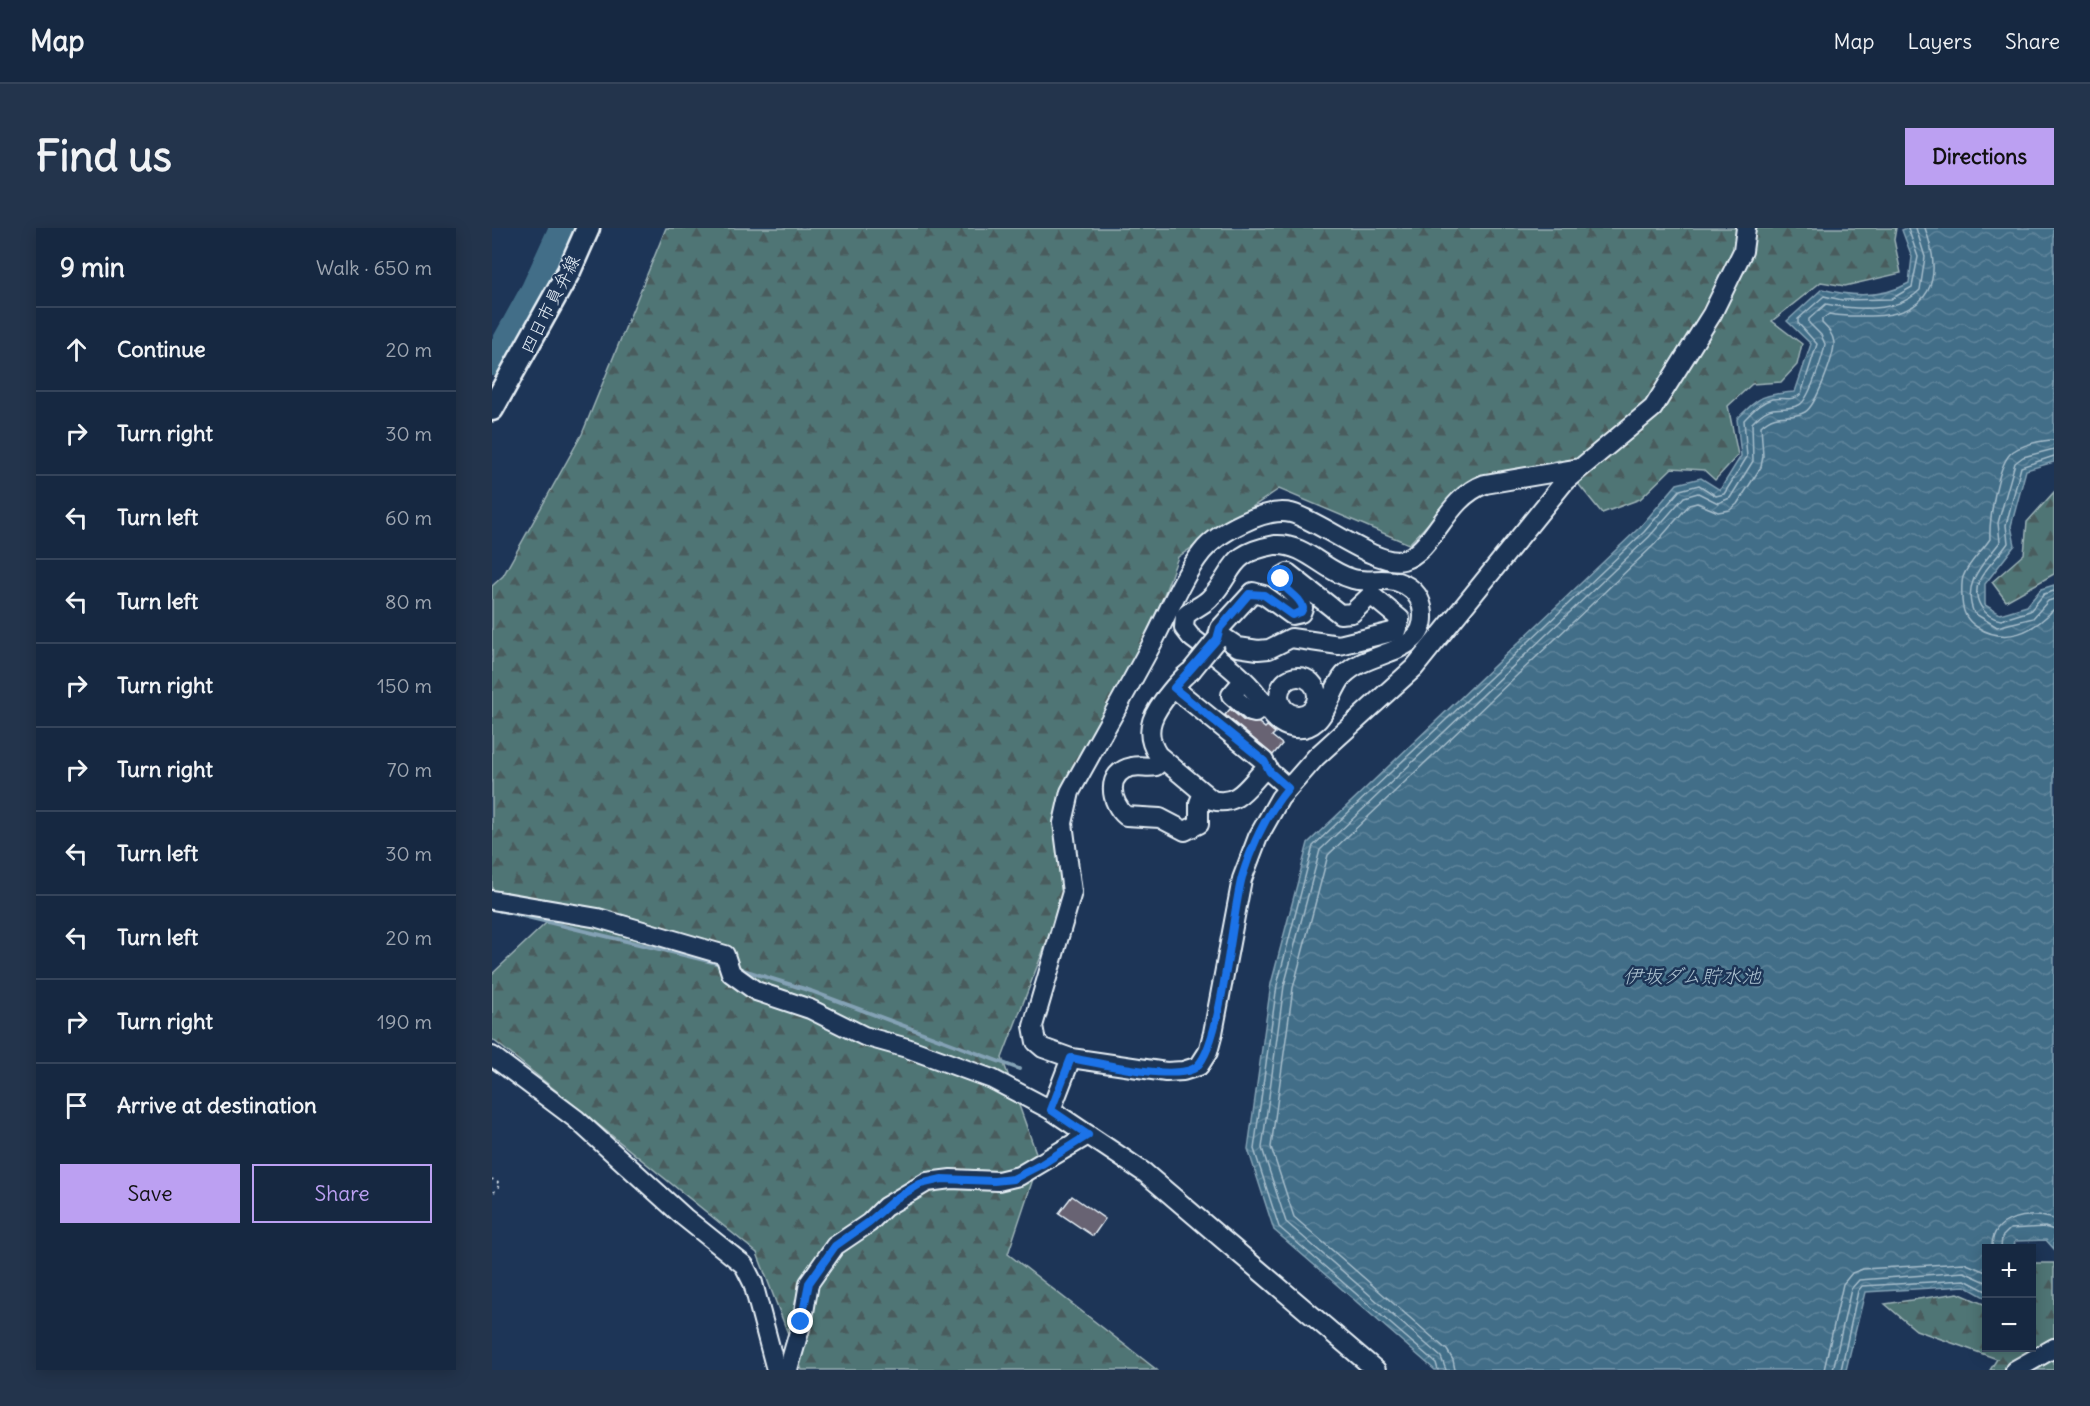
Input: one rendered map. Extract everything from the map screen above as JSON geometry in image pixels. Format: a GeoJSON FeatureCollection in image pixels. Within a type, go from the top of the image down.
{"type":"FeatureCollection","features":[{"type":"Feature","properties":{"kind":"main road","name":"四日市員弁線"},"geometry":{"type":"LineString","coordinates":[[492,409],[569,271],[588,228]]}},
{"type":"Feature","properties":{"kind":"street"},"geometry":{"type":"LineString","coordinates":[[1580,468],[1471,489],[1461,497],[1417,551],[1397,561],[1378,556],[1292,513],[1274,511],[1249,520],[1202,551],[1070,792],[1062,823],[1072,892],[1033,1026],[1036,1042],[1042,1048],[1071,1058],[1174,1072],[1192,1070],[1204,1059],[1217,1017],[1242,879],[1258,837],[1288,788],[1317,757],[1414,668],[1555,492],[1580,468],[1627,433],[1653,408],[1668,388],[1712,314],[1743,251],[1746,228]]}},
{"type":"Feature","properties":{"kind":"street"},"geometry":{"type":"LineString","coordinates":[[1275,545],[1290,546],[1344,576],[1365,581],[1394,580],[1416,593],[1423,614],[1416,637],[1405,647],[1370,659],[1350,669],[1335,688],[1325,714],[1317,722],[1305,727],[1286,726],[1276,720],[1272,702],[1243,681],[1191,637],[1183,624],[1188,613],[1215,593],[1232,566],[1253,550],[1275,545]]}},
{"type":"Feature","properties":{"kind":"street"},"geometry":{"type":"LineString","coordinates":[[1219,637],[1238,647],[1258,650],[1269,649],[1291,638],[1339,645],[1396,631],[1400,619],[1371,595],[1352,613],[1340,614],[1288,573],[1282,576],[1282,583],[1300,600],[1303,608],[1301,612],[1292,615],[1264,595],[1253,592],[1220,628],[1219,637],[1174,688],[1151,719],[1153,745],[1162,760],[1203,793],[1217,801],[1235,799],[1246,791],[1267,767]]}},
{"type":"Feature","properties":{"kind":"street"},"geometry":{"type":"LineString","coordinates":[[1174,688],[1264,761],[1288,788]]}},
{"type":"Feature","properties":{"kind":"street"},"geometry":{"type":"LineString","coordinates":[[1162,760],[1156,766],[1134,767],[1119,773],[1114,781],[1112,798],[1116,807],[1126,816],[1160,818],[1181,830],[1190,830],[1199,824],[1199,803],[1203,793]]}},
{"type":"Feature","properties":{"kind":"street"},"geometry":{"type":"LineString","coordinates":[[492,900],[598,918],[725,955],[731,973],[756,991],[810,1009],[864,1036],[907,1048],[992,1079],[1051,1110],[1166,1190],[1376,1370]]}},
{"type":"Feature","properties":{"kind":"street"},"geometry":{"type":"LineString","coordinates":[[492,1056],[576,1119],[684,1217],[744,1265],[753,1283],[776,1370]]}},
{"type":"Feature","properties":{"kind":"street"},"geometry":{"type":"LineString","coordinates":[[1051,1110],[1071,1058]]}},
{"type":"Feature","properties":{"kind":"street"},"geometry":{"type":"LineString","coordinates":[[788,1370],[803,1318],[809,1283],[835,1246],[869,1222],[885,1207],[927,1182],[951,1179],[998,1181],[1019,1176],[1088,1135]]}},
{"type":"Feature","properties":{"kind":"street"},"geometry":{"type":"LineString","coordinates":[[2015,1370],[2054,1348]]}},
{"type":"Feature","properties":{"kind":"path"},"geometry":{"type":"LineString","coordinates":[[492,1179],[500,1184],[492,1195]]}},
{"type":"Feature","properties":{"kind":"green space"},"geometry":{"type":"Polygon","coordinates":[[[666,228],[1896,228],[1894,240],[1901,273],[1845,286],[1821,282],[1772,321],[1802,344],[1797,365],[1781,382],[1752,384],[1728,406],[1738,455],[1715,480],[1704,470],[1672,468],[1640,499],[1602,513],[1559,460],[1470,485],[1457,493],[1409,544],[1279,489],[1178,557],[1152,627],[1070,776],[1065,894],[1002,1058],[1039,1161],[1008,1254],[1157,1370],[802,1370],[757,1253],[492,1039],[492,974],[562,908],[492,894],[492,586],[503,576],[582,434],[666,228]]]}},
{"type":"Feature","properties":{"kind":"green space"},"geometry":{"type":"Polygon","coordinates":[[[2054,492],[2054,574],[2006,601],[1992,582],[2024,554],[2027,522],[2054,492]]]}},
{"type":"Feature","properties":{"kind":"green space"},"geometry":{"type":"Polygon","coordinates":[[[2036,1263],[2054,1263],[2054,1370],[1990,1370],[1997,1359],[1916,1330],[1885,1304],[1958,1293],[1982,1303],[1982,1352],[2036,1352],[2036,1263]]]}},
{"type":"Feature","properties":{"kind":"water","name":"伊坂ダム貯水池"},"geometry":{"type":"Polygon","coordinates":[[[1907,228],[2054,228],[2054,462],[2026,470],[2011,526],[2015,545],[1985,584],[1985,605],[2000,614],[2027,606],[2041,589],[2054,585],[2054,1249],[2046,1240],[2015,1241],[2015,1244],[1982,1244],[1982,1296],[1965,1286],[1865,1292],[1846,1370],[1435,1370],[1274,1230],[1248,1149],[1271,984],[1308,843],[1640,527],[1677,484],[1701,478],[1720,490],[1741,456],[1737,419],[1763,398],[1795,392],[1811,344],[1787,321],[1822,289],[1845,294],[1867,295],[1889,291],[1909,283],[1912,257],[1902,230],[1907,228]]]}},
{"type":"Feature","properties":{"kind":"building"},"geometry":{"type":"Polygon","coordinates":[[[1230,709],[1244,721],[1259,723],[1265,728],[1267,726],[1275,733],[1272,736],[1282,744],[1273,755],[1225,715],[1230,709]]]}},
{"type":"Feature","properties":{"kind":"building"},"geometry":{"type":"Polygon","coordinates":[[[1072,1196],[1105,1219],[1093,1236],[1059,1213],[1072,1196]]]}},
{"type":"Feature","properties":{"kind":"waterway"},"geometry":{"type":"LineString","coordinates":[[492,364],[533,289],[561,228]]}},
{"type":"Feature","properties":{"kind":"waterway"},"geometry":{"type":"LineString","coordinates":[[498,910],[721,964]]}},
{"type":"Feature","properties":{"kind":"waterway"},"geometry":{"type":"LineString","coordinates":[[737,968],[811,991],[1019,1069]]}},
{"type":"Feature","properties":{"kind":"route"},"geometry":{"type":"LineString","coordinates":[[801,1322],[809,1283],[835,1246],[869,1222],[895,1199],[920,1184],[942,1179],[998,1181],[1013,1179],[1088,1135],[1051,1110],[1071,1058],[1143,1070],[1174,1072],[1192,1070],[1204,1059],[1217,1017],[1242,879],[1258,837],[1288,788],[1270,772],[1264,761],[1174,688],[1217,639],[1220,635],[1220,628],[1249,594],[1253,592],[1264,595],[1292,615],[1301,612],[1303,604],[1283,586],[1281,579]]}}]}
